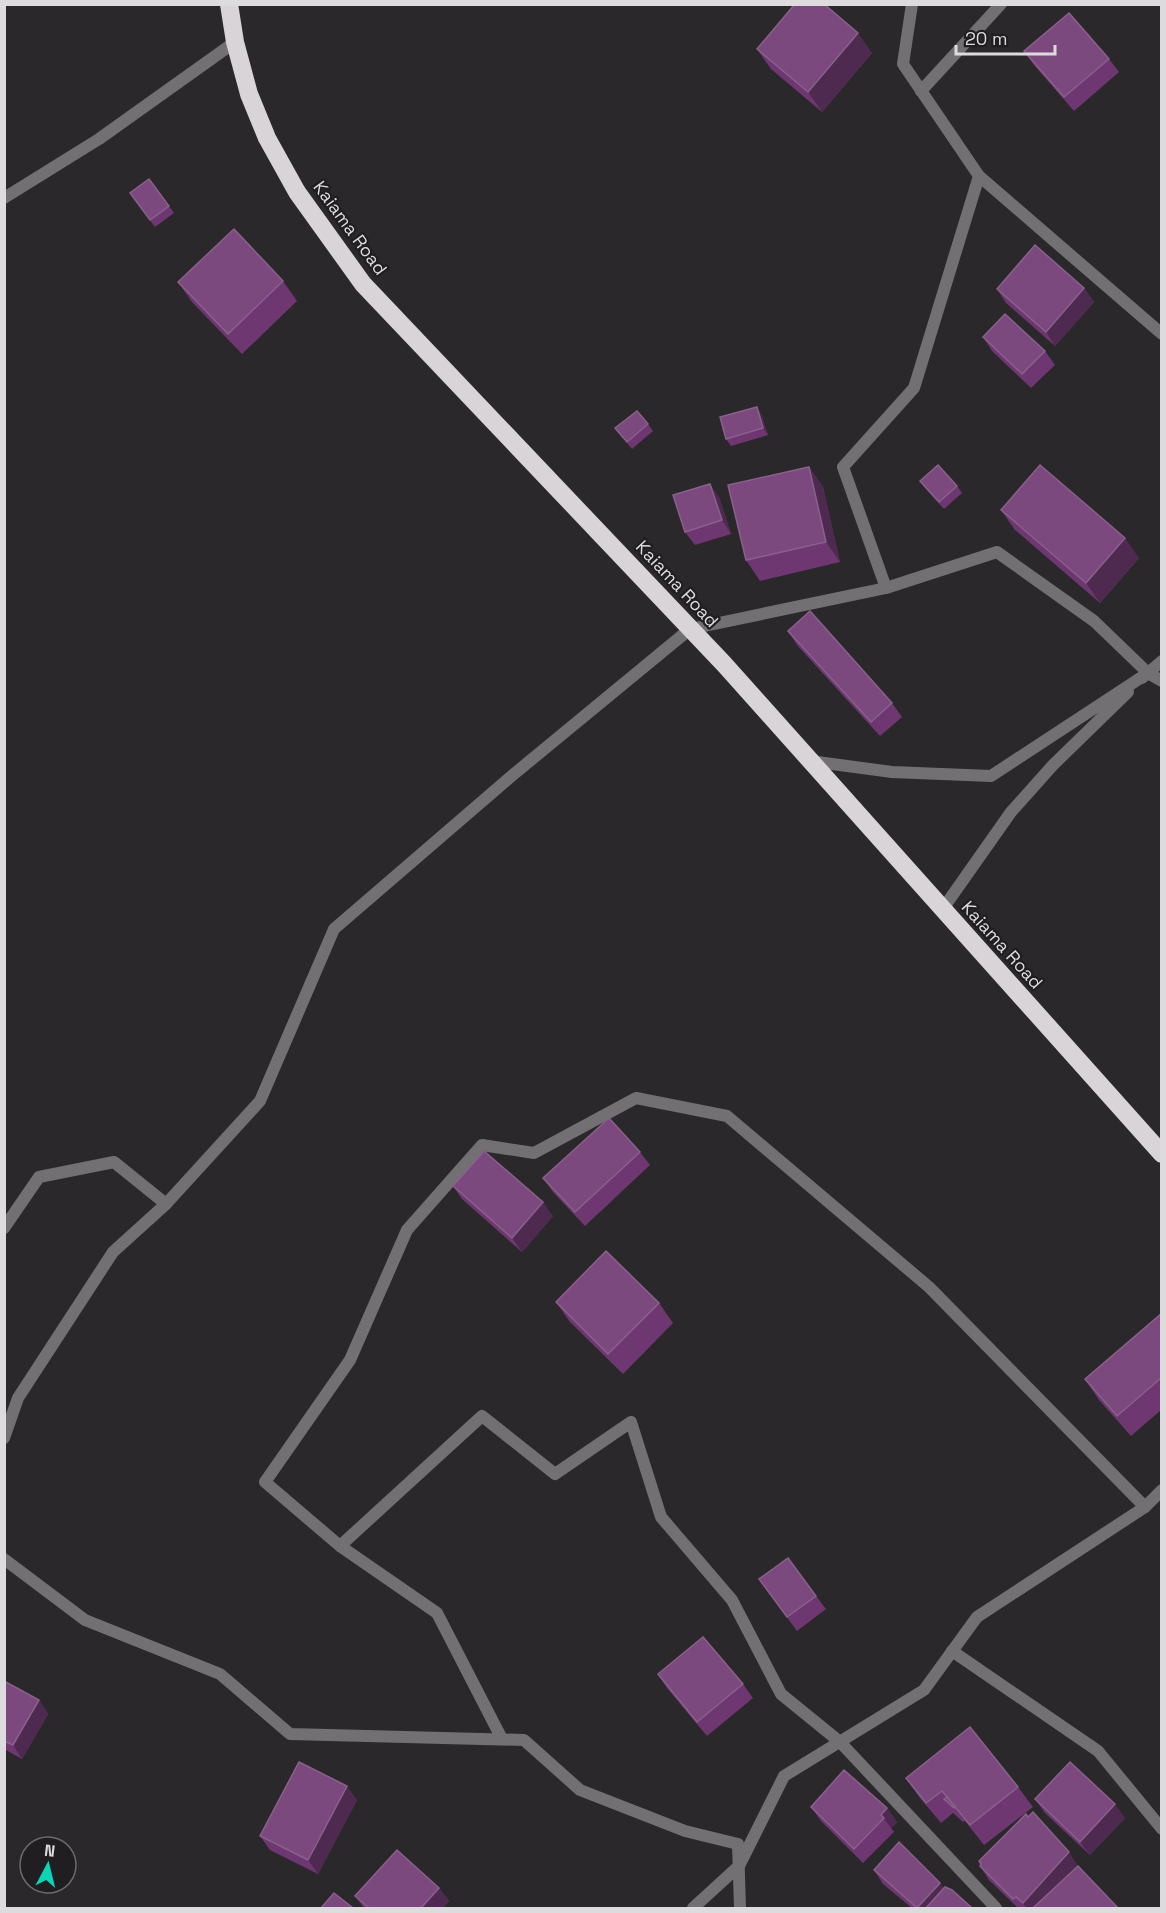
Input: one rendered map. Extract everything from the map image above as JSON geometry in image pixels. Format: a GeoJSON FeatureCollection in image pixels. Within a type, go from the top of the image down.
{"type":"FeatureCollection","features":[{"type":"Feature","properties":{"kind":"highway","name":"Kaiama Road"},"geometry":{"type":"LineString","coordinates":[[229,4],[235,42],[249,94],[267,138],[297,192],[363,284],[690,629],[1161,1154]]}},
{"type":"Feature","properties":{"kind":"street"},"geometry":{"type":"LineString","coordinates":[[912,4],[903,64],[979,176],[1161,334]]}},
{"type":"Feature","properties":{"kind":"street"},"geometry":{"type":"LineString","coordinates":[[921,91],[1001,4]]}},
{"type":"Feature","properties":{"kind":"street"},"geometry":{"type":"LineString","coordinates":[[4,198],[99,139],[235,42]]}},
{"type":"Feature","properties":{"kind":"street"},"geometry":{"type":"LineString","coordinates":[[886,588],[843,467],[914,388],[979,176]]}},
{"type":"Feature","properties":{"kind":"street"},"geometry":{"type":"LineString","coordinates":[[4,1438],[18,1398],[113,1252],[166,1204],[260,1101],[334,929],[514,774],[690,629],[886,588],[997,552],[1094,621],[1148,673],[1161,681]]}},
{"type":"Feature","properties":{"kind":"street"},"geometry":{"type":"LineString","coordinates":[[942,910],[1011,812],[1053,765],[1161,661]]}},
{"type":"Feature","properties":{"kind":"street"},"geometry":{"type":"LineString","coordinates":[[810,761],[892,772],[991,776],[1148,673]]}},
{"type":"Feature","properties":{"kind":"street"},"geometry":{"type":"LineString","coordinates":[[502,1739],[437,1613],[340,1546],[265,1482],[350,1360],[407,1230],[482,1145],[534,1153],[636,1098],[727,1116],[929,1287],[1145,1507]]}},
{"type":"Feature","properties":{"kind":"street"},"geometry":{"type":"LineString","coordinates":[[4,1228],[39,1177],[114,1162],[166,1204]]}},
{"type":"Feature","properties":{"kind":"street"},"geometry":{"type":"LineString","coordinates":[[340,1546],[482,1416],[555,1474],[631,1422],[661,1517],[732,1600],[782,1694],[840,1742],[996,1908]]}},
{"type":"Feature","properties":{"kind":"street"},"geometry":{"type":"LineString","coordinates":[[693,1908],[739,1866],[784,1776],[924,1690],[977,1617],[1145,1507],[1161,1491]]}},
{"type":"Feature","properties":{"kind":"street"},"geometry":{"type":"LineString","coordinates":[[4,1559],[85,1620],[220,1674],[290,1734],[524,1740],[580,1790],[685,1831],[738,1844],[740,1908]]}},
{"type":"Feature","properties":{"kind":"street"},"geometry":{"type":"LineString","coordinates":[[952,1651],[1098,1751],[1161,1829]]}},
{"type":"Feature","properties":{"kind":"building"},"geometry":{"type":"Polygon","coordinates":[[[795,4],[824,4],[858,33],[808,92],[757,49],[795,4]]]}},
{"type":"Feature","properties":{"kind":"building"},"geometry":{"type":"Polygon","coordinates":[[[1069,13],[1109,59],[1064,97],[1024,51],[1069,13]]]}},
{"type":"Feature","properties":{"kind":"building"},"geometry":{"type":"Polygon","coordinates":[[[149,179],[169,206],[150,220],[130,193],[149,179]]]}},
{"type":"Feature","properties":{"kind":"building"},"geometry":{"type":"Polygon","coordinates":[[[234,229],[283,281],[228,334],[178,282],[234,229]]]}},
{"type":"Feature","properties":{"kind":"building"},"geometry":{"type":"Polygon","coordinates":[[[1035,245],[1084,288],[1046,332],[997,289],[1035,245]]]}},
{"type":"Feature","properties":{"kind":"building"},"geometry":{"type":"Polygon","coordinates":[[[1005,314],[1045,351],[1022,374],[983,337],[1005,314]]]}},
{"type":"Feature","properties":{"kind":"building"},"geometry":{"type":"Polygon","coordinates":[[[757,407],[763,428],[726,439],[720,417],[757,407]]]}},
{"type":"Feature","properties":{"kind":"building"},"geometry":{"type":"Polygon","coordinates":[[[637,411],[648,424],[627,442],[615,428],[637,411]]]}},
{"type":"Feature","properties":{"kind":"building"},"geometry":{"type":"Polygon","coordinates":[[[938,465],[957,486],[939,502],[920,481],[938,465]]]}},
{"type":"Feature","properties":{"kind":"building"},"geometry":{"type":"Polygon","coordinates":[[[1040,465],[1125,538],[1086,583],[1001,510],[1040,465]]]}},
{"type":"Feature","properties":{"kind":"building"},"geometry":{"type":"Polygon","coordinates":[[[809,467],[826,542],[746,560],[728,485],[809,467]]]}},
{"type":"Feature","properties":{"kind":"building"},"geometry":{"type":"Polygon","coordinates":[[[710,484],[722,520],[685,532],[673,495],[710,484]]]}},
{"type":"Feature","properties":{"kind":"building"},"geometry":{"type":"Polygon","coordinates":[[[810,611],[892,703],[871,722],[788,631],[810,611]]]}},
{"type":"Feature","properties":{"kind":"building"},"geometry":{"type":"Polygon","coordinates":[[[609,1118],[640,1152],[575,1212],[543,1178],[609,1118]]]}},
{"type":"Feature","properties":{"kind":"building"},"geometry":{"type":"Polygon","coordinates":[[[484,1151],[543,1202],[512,1238],[453,1186],[484,1151]]]}},
{"type":"Feature","properties":{"kind":"building"},"geometry":{"type":"Polygon","coordinates":[[[606,1251],[659,1303],[608,1354],[556,1302],[606,1251]]]}},
{"type":"Feature","properties":{"kind":"building"},"geometry":{"type":"Polygon","coordinates":[[[1161,1314],[1161,1378],[1117,1416],[1085,1379],[1161,1314]]]}},
{"type":"Feature","properties":{"kind":"building"},"geometry":{"type":"Polygon","coordinates":[[[788,1558],[816,1596],[787,1617],[759,1579],[788,1558]]]}},
{"type":"Feature","properties":{"kind":"building"},"geometry":{"type":"Polygon","coordinates":[[[703,1637],[743,1684],[697,1722],[658,1674],[703,1637]]]}},
{"type":"Feature","properties":{"kind":"building"},"geometry":{"type":"Polygon","coordinates":[[[4,1681],[39,1700],[13,1745],[4,1741],[4,1681]]]}},
{"type":"Feature","properties":{"kind":"building"},"geometry":{"type":"Polygon","coordinates":[[[970,1727],[1018,1787],[970,1825],[942,1791],[926,1803],[906,1778],[970,1727]]]}},
{"type":"Feature","properties":{"kind":"building"},"geometry":{"type":"Polygon","coordinates":[[[299,1762],[347,1786],[308,1860],[260,1836],[299,1762]]]}},
{"type":"Feature","properties":{"kind":"building"},"geometry":{"type":"Polygon","coordinates":[[[1070,1762],[1115,1804],[1080,1842],[1035,1799],[1070,1762]]]}},
{"type":"Feature","properties":{"kind":"building"},"geometry":{"type":"Polygon","coordinates":[[[844,1770],[887,1808],[881,1815],[884,1818],[854,1849],[811,1807],[844,1770]]]}},
{"type":"Feature","properties":{"kind":"building"},"geometry":{"type":"Polygon","coordinates":[[[947,1797],[955,1807],[954,1808],[944,1799],[947,1797]]]}},
{"type":"Feature","properties":{"kind":"building"},"geometry":{"type":"Polygon","coordinates":[[[1033,1812],[1069,1852],[1023,1903],[1016,1897],[1013,1899],[980,1866],[979,1861],[1026,1814],[1028,1817],[1033,1812]]]}},
{"type":"Feature","properties":{"kind":"building"},"geometry":{"type":"Polygon","coordinates":[[[899,1842],[940,1883],[917,1908],[874,1870],[899,1842]]]}},
{"type":"Feature","properties":{"kind":"building"},"geometry":{"type":"Polygon","coordinates":[[[397,1850],[439,1888],[421,1908],[369,1908],[355,1896],[397,1850]]]}},
{"type":"Feature","properties":{"kind":"building"},"geometry":{"type":"Polygon","coordinates":[[[1078,1866],[1118,1908],[1033,1908],[1078,1866]]]}},
{"type":"Feature","properties":{"kind":"building"},"geometry":{"type":"Polygon","coordinates":[[[945,1887],[952,1890],[972,1908],[926,1908],[945,1887]]]}},
{"type":"Feature","properties":{"kind":"building"},"geometry":{"type":"Polygon","coordinates":[[[334,1893],[353,1908],[321,1908],[334,1893]]]}}]}
